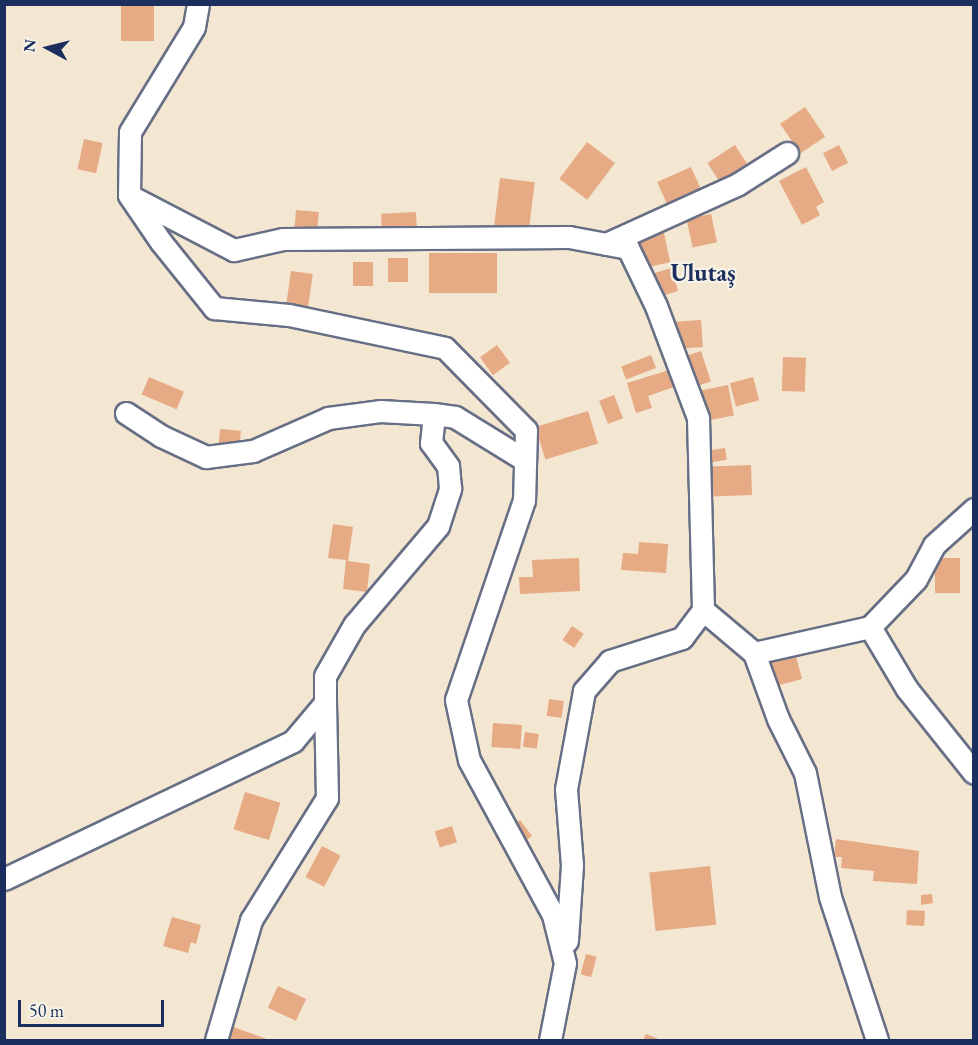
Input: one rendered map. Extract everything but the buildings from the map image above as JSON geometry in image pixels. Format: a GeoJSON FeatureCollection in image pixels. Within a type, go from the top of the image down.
{"type":"FeatureCollection","features":[{"type":"Feature","properties":{"kind":"street"},"geometry":{"type":"LineString","coordinates":[[198,4],[194,27],[129,132],[129,195],[214,308],[289,315],[445,348],[526,430],[524,500],[456,700],[470,760],[553,915],[565,963]]}},
{"type":"Feature","properties":{"kind":"street"},"geometry":{"type":"LineString","coordinates":[[606,244],[738,184],[787,153]]}},
{"type":"Feature","properties":{"kind":"street"},"geometry":{"type":"LineString","coordinates":[[129,195],[234,250],[283,238],[569,237],[628,249],[656,306],[698,418],[703,610],[682,638],[610,662],[584,691],[566,789],[572,866],[565,963],[550,1041]]}},
{"type":"Feature","properties":{"kind":"street"},"geometry":{"type":"LineString","coordinates":[[126,414],[161,436],[206,457],[253,451],[328,418],[380,411],[434,414],[455,417],[525,460]]}},
{"type":"Feature","properties":{"kind":"street"},"geometry":{"type":"LineString","coordinates":[[216,1041],[251,920],[327,798],[325,676],[354,625],[438,526],[450,488],[448,466],[431,442],[434,414]]}},
{"type":"Feature","properties":{"kind":"street"},"geometry":{"type":"LineString","coordinates":[[754,653],[870,627],[916,579],[934,544],[974,509]]}},
{"type":"Feature","properties":{"kind":"street"},"geometry":{"type":"LineString","coordinates":[[703,610],[754,653],[778,719],[805,773],[830,897],[877,1041]]}},
{"type":"Feature","properties":{"kind":"street"},"geometry":{"type":"LineString","coordinates":[[870,627],[907,689],[974,773]]}},
{"type":"Feature","properties":{"kind":"street"},"geometry":{"type":"LineString","coordinates":[[4,879],[292,741],[325,703]]}},
{"type":"Feature","properties":{"kind":"district","name":"Ulutaş"},"geometry":{"type":"Point","coordinates":[703,273]}}]}
